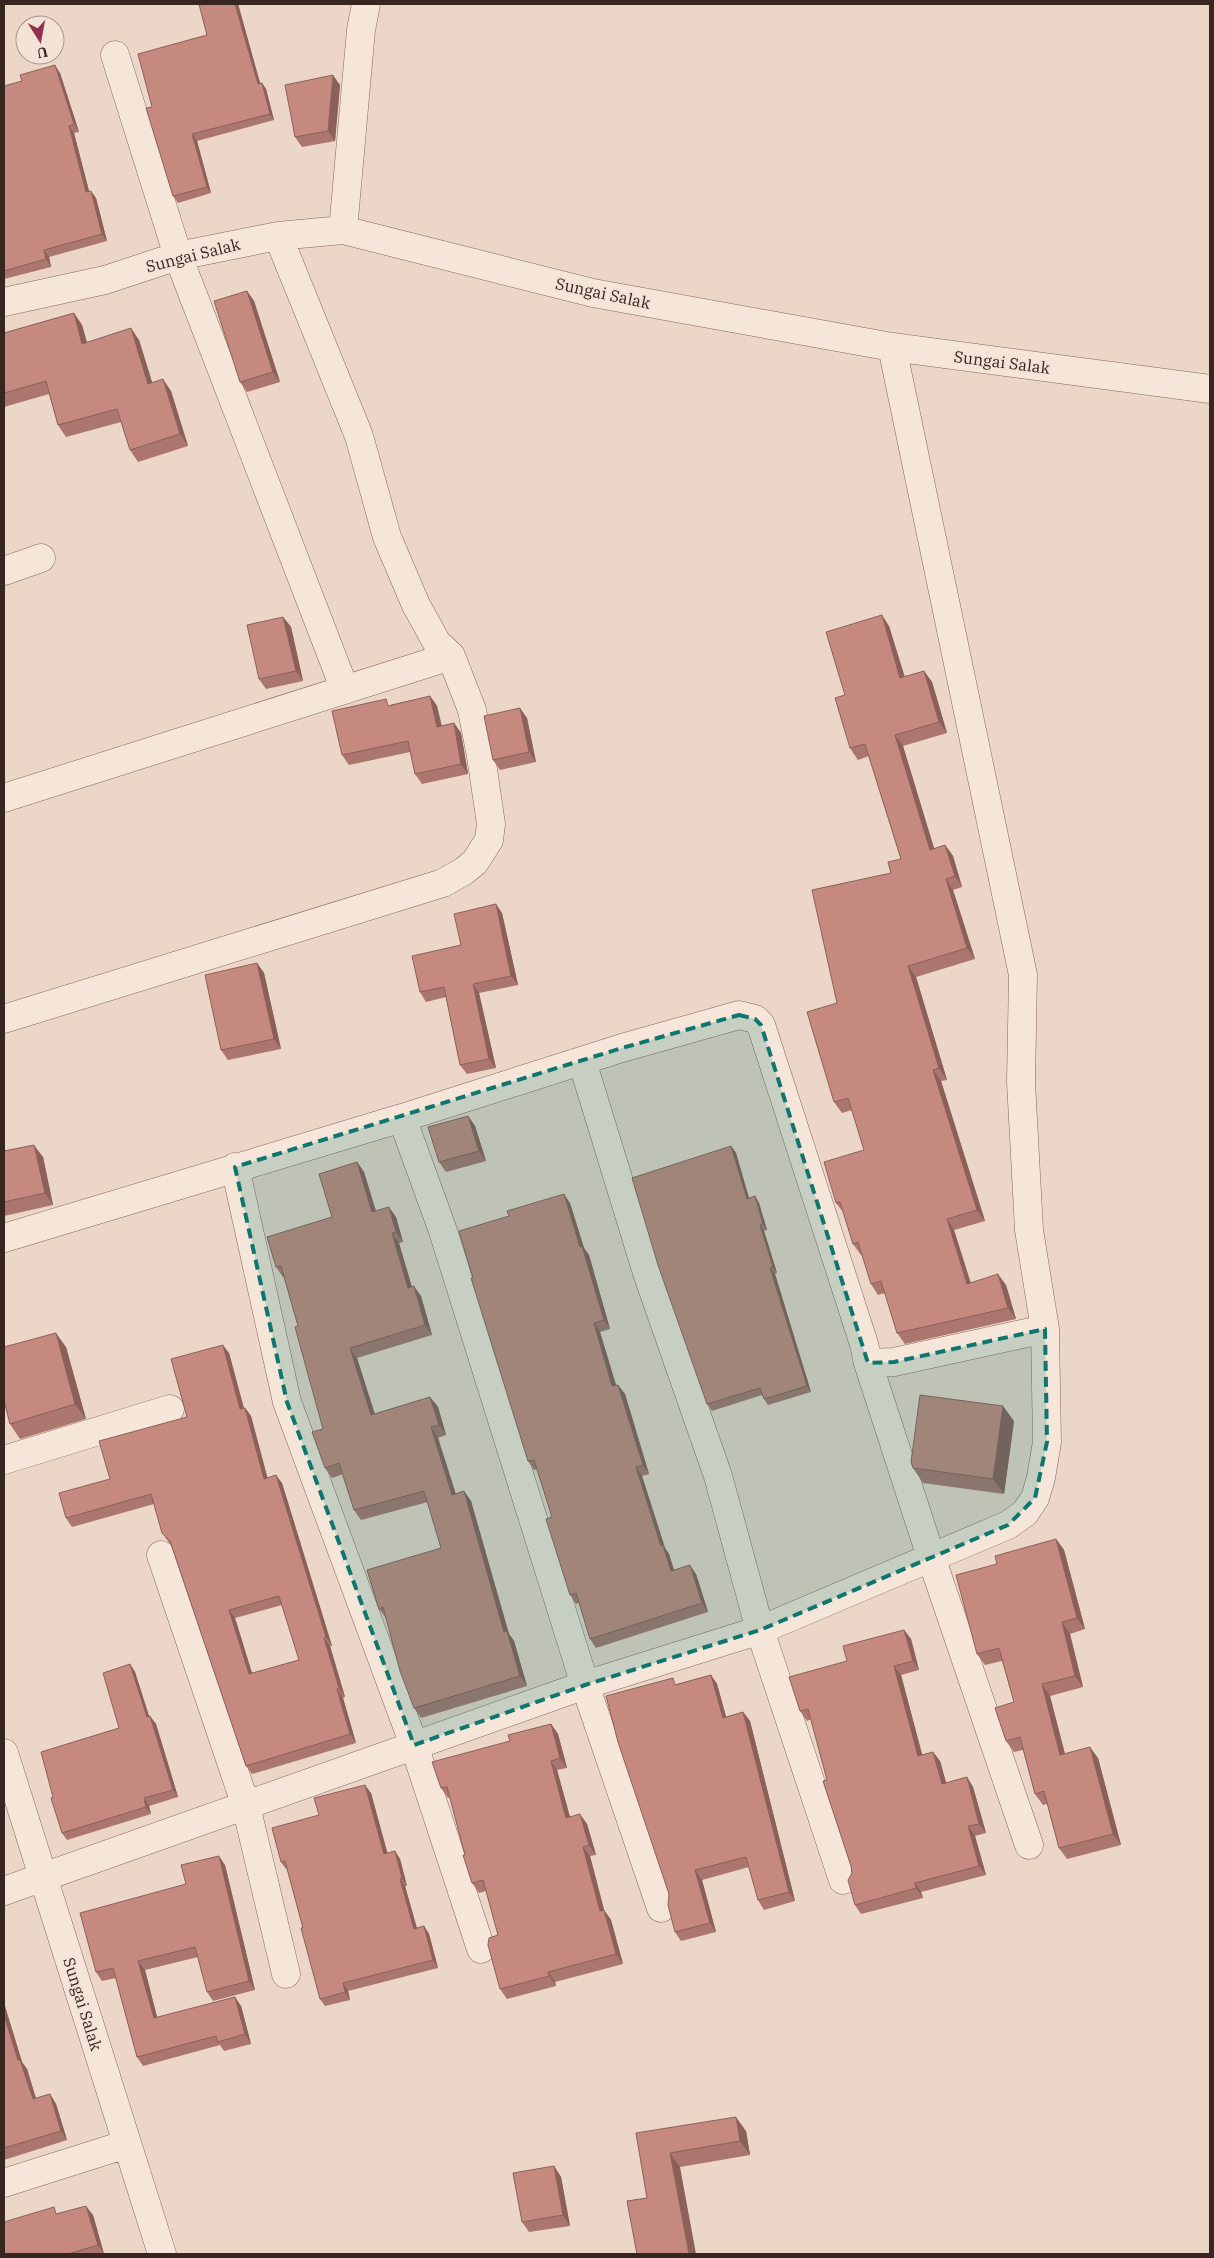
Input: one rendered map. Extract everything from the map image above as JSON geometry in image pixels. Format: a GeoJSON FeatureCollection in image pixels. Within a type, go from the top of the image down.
{"type":"FeatureCollection","features":[{"type":"Feature","properties":{"kind":"street"},"geometry":{"type":"LineString","coordinates":[[343,230],[361,30],[366,4]]}},
{"type":"Feature","properties":{"kind":"street"},"geometry":{"type":"LineString","coordinates":[[115,55],[178,256],[345,690]]}},
{"type":"Feature","properties":{"kind":"street","name":"Sungai Salak"},"geometry":{"type":"LineString","coordinates":[[4,302],[105,280],[178,256],[278,236],[343,230],[593,293],[892,347],[1210,389]]}},
{"type":"Feature","properties":{"kind":"street"},"geometry":{"type":"LineString","coordinates":[[4,1019],[426,890],[464,871],[475,862],[489,840],[490,824],[481,756],[472,710],[451,656],[437,643],[416,605],[387,537],[358,436],[278,236]]}},
{"type":"Feature","properties":{"kind":"street"},"geometry":{"type":"LineString","coordinates":[[4,1890],[585,1685],[760,1630],[1008,1526],[1025,1513],[1035,1498],[1041,1478],[1047,1442],[1045,1329],[1029,1230],[1022,1082],[1023,975],[892,347]]}},
{"type":"Feature","properties":{"kind":"street"},"geometry":{"type":"LineString","coordinates":[[4,571],[41,558]]}},
{"type":"Feature","properties":{"kind":"street"},"geometry":{"type":"LineString","coordinates":[[4,798],[451,656]]}},
{"type":"Feature","properties":{"kind":"street"},"geometry":{"type":"LineString","coordinates":[[4,1238],[402,1118],[582,1061],[739,1015],[755,1019],[760,1025],[931,1557],[1029,1845]]}},
{"type":"Feature","properties":{"kind":"street"},"geometry":{"type":"LineString","coordinates":[[582,1061],[648,1276],[718,1476],[760,1630],[843,1880]]}},
{"type":"Feature","properties":{"kind":"street"},"geometry":{"type":"LineString","coordinates":[[402,1118],[443,1231],[585,1685],[661,1908]]}},
{"type":"Feature","properties":{"kind":"street"},"geometry":{"type":"LineString","coordinates":[[235,1167],[288,1402],[414,1745],[481,1949]]}},
{"type":"Feature","properties":{"kind":"street"},"geometry":{"type":"LineString","coordinates":[[868,1363],[894,1362],[1045,1329]]}},
{"type":"Feature","properties":{"kind":"street"},"geometry":{"type":"LineString","coordinates":[[4,1460],[170,1409]]}},
{"type":"Feature","properties":{"kind":"street"},"geometry":{"type":"LineString","coordinates":[[161,1555],[246,1806],[286,1974]]}},
{"type":"Feature","properties":{"kind":"street","name":"Sungai Salak"},"geometry":{"type":"LineString","coordinates":[[4,1753],[162,2254]]}},
{"type":"Feature","properties":{"kind":"street"},"geometry":{"type":"LineString","coordinates":[[4,2183],[127,2144]]}},
{"type":"Feature","properties":{"kind":"highlighted area"},"geometry":{"type":"Polygon","coordinates":[[[739,1015],[755,1019],[761,1025],[868,1363],[894,1362],[1045,1329],[1047,1442],[1035,1498],[1008,1525],[760,1630],[585,1685],[414,1745],[287,1402],[235,1167],[622,1048],[739,1015]]]}},
{"type":"Feature","properties":{"kind":"building"},"geometry":{"type":"Polygon","coordinates":[[[199,4],[235,4],[258,84],[262,83],[270,114],[192,134],[207,187],[173,196],[146,108],[152,107],[138,54],[207,35],[199,4]]]}},
{"type":"Feature","properties":{"kind":"building"},"geometry":{"type":"Polygon","coordinates":[[[55,65],[74,124],[69,126],[86,192],[91,191],[102,234],[44,250],[46,259],[4,271],[4,86],[22,81],[20,75],[55,65]]]}},
{"type":"Feature","properties":{"kind":"building"},"geometry":{"type":"Polygon","coordinates":[[[333,75],[328,131],[295,137],[285,85],[333,75]]]}},
{"type":"Feature","properties":{"kind":"building"},"geometry":{"type":"Polygon","coordinates":[[[247,291],[273,372],[240,382],[214,301],[247,291]]]}},
{"type":"Feature","properties":{"kind":"building"},"geometry":{"type":"Polygon","coordinates":[[[74,313],[82,344],[131,328],[148,384],[163,379],[180,434],[130,450],[117,409],[58,425],[46,381],[4,393],[4,333],[74,313]]]}},
{"type":"Feature","properties":{"kind":"building"},"geometry":{"type":"Polygon","coordinates":[[[882,615],[900,678],[924,671],[939,722],[895,735],[930,850],[945,845],[955,876],[946,879],[967,948],[908,966],[939,1068],[933,1070],[977,1210],[947,1219],[967,1284],[998,1274],[1008,1308],[897,1333],[881,1281],[871,1284],[858,1242],[853,1244],[840,1202],[836,1203],[824,1162],[864,1150],[848,1098],[834,1102],[807,1012],[837,1003],[812,890],[891,873],[888,862],[901,859],[865,744],[850,748],[835,698],[845,695],[826,632],[882,615]]]}},
{"type":"Feature","properties":{"kind":"building"},"geometry":{"type":"Polygon","coordinates":[[[283,617],[296,671],[259,679],[247,625],[283,617]]]}},
{"type":"Feature","properties":{"kind":"building"},"geometry":{"type":"Polygon","coordinates":[[[430,696],[437,727],[454,723],[461,764],[415,774],[408,741],[342,755],[332,711],[386,699],[388,706],[430,696]]]}},
{"type":"Feature","properties":{"kind":"building"},"geometry":{"type":"Polygon","coordinates":[[[520,708],[529,752],[493,760],[484,716],[520,708]]]}},
{"type":"Feature","properties":{"kind":"building"},"geometry":{"type":"Polygon","coordinates":[[[496,904],[511,976],[473,984],[489,1059],[460,1065],[444,987],[420,992],[412,956],[461,945],[454,914],[496,904]]]}},
{"type":"Feature","properties":{"kind":"building"},"geometry":{"type":"Polygon","coordinates":[[[257,963],[274,1039],[221,1050],[205,975],[257,963]]]}},
{"type":"Feature","properties":{"kind":"building"},"geometry":{"type":"Polygon","coordinates":[[[468,1116],[479,1151],[439,1162],[428,1127],[468,1116]]]}},
{"type":"Feature","properties":{"kind":"building"},"geometry":{"type":"Polygon","coordinates":[[[34,1145],[45,1193],[4,1202],[4,1151],[34,1145]]]}},
{"type":"Feature","properties":{"kind":"building"},"geometry":{"type":"Polygon","coordinates":[[[731,1146],[747,1199],[755,1196],[763,1224],[760,1225],[773,1267],[770,1268],[807,1386],[764,1399],[760,1388],[707,1404],[658,1265],[632,1178],[731,1146]]]}},
{"type":"Feature","properties":{"kind":"building"},"geometry":{"type":"Polygon","coordinates":[[[357,1162],[372,1212],[389,1207],[396,1232],[392,1233],[408,1288],[414,1286],[425,1325],[350,1348],[371,1415],[430,1397],[439,1425],[431,1427],[452,1495],[464,1491],[504,1632],[507,1631],[520,1676],[414,1708],[400,1671],[383,1607],[379,1609],[367,1570],[441,1548],[424,1491],[354,1510],[339,1463],[325,1468],[312,1432],[323,1429],[295,1327],[298,1326],[281,1266],[276,1267],[267,1237],[332,1217],[319,1174],[357,1162]]]}},
{"type":"Feature","properties":{"kind":"building"},"geometry":{"type":"Polygon","coordinates":[[[564,1194],[604,1320],[594,1323],[612,1386],[618,1385],[643,1465],[636,1467],[661,1546],[663,1545],[671,1571],[690,1565],[702,1603],[590,1639],[576,1593],[570,1595],[546,1519],[552,1517],[534,1460],[528,1461],[471,1278],[473,1278],[459,1231],[509,1216],[507,1211],[564,1194]]]}},
{"type":"Feature","properties":{"kind":"building"},"geometry":{"type":"Polygon","coordinates":[[[56,1333],[75,1404],[10,1424],[4,1401],[4,1347],[56,1333]]]}},
{"type":"Feature","properties":{"kind":"building"},"geometry":{"type":"Polygon","coordinates":[[[223,1345],[240,1409],[245,1408],[264,1479],[276,1475],[326,1637],[324,1638],[350,1734],[246,1766],[170,1541],[162,1533],[151,1494],[66,1518],[59,1493],[110,1479],[99,1441],[187,1417],[171,1359],[223,1345]],[[279,1596],[229,1610],[249,1674],[299,1660],[279,1596]]]}},
{"type":"Feature","properties":{"kind":"building"},"geometry":{"type":"Polygon","coordinates":[[[920,1395],[1003,1406],[993,1479],[913,1468],[911,1462],[920,1395]]]}},
{"type":"Feature","properties":{"kind":"building"},"geometry":{"type":"Polygon","coordinates":[[[1056,1539],[1077,1618],[1062,1622],[1075,1676],[1042,1684],[1060,1755],[1090,1747],[1113,1834],[1059,1848],[1044,1791],[1035,1794],[1020,1737],[1006,1741],[995,1708],[1014,1702],[999,1648],[977,1654],[956,1575],[997,1564],[995,1556],[1056,1539]]]}},
{"type":"Feature","properties":{"kind":"building"},"geometry":{"type":"Polygon","coordinates":[[[904,1630],[913,1661],[894,1666],[918,1756],[933,1752],[942,1784],[967,1777],[979,1824],[968,1826],[979,1866],[915,1883],[916,1888],[855,1905],[848,1880],[852,1873],[851,1866],[823,1781],[827,1780],[808,1709],[800,1711],[789,1677],[847,1661],[843,1646],[904,1630]]]}},
{"type":"Feature","properties":{"kind":"building"},"geometry":{"type":"Polygon","coordinates":[[[130,1664],[147,1717],[150,1716],[173,1790],[144,1798],[146,1807],[62,1833],[51,1798],[53,1797],[41,1752],[119,1728],[103,1673],[130,1664]]]}},
{"type":"Feature","properties":{"kind":"building"},"geometry":{"type":"Polygon","coordinates":[[[711,1675],[723,1718],[743,1712],[789,1892],[758,1900],[746,1857],[695,1870],[710,1923],[675,1932],[668,1905],[669,1894],[618,1742],[606,1696],[673,1678],[675,1685],[711,1675]]]}},
{"type":"Feature","properties":{"kind":"building"},"geometry":{"type":"Polygon","coordinates":[[[551,1724],[560,1758],[551,1761],[566,1818],[580,1814],[589,1845],[583,1847],[600,1911],[604,1910],[616,1954],[548,1972],[549,1976],[500,1989],[488,1945],[489,1938],[498,1935],[483,1880],[472,1883],[463,1855],[465,1855],[447,1787],[441,1788],[432,1762],[510,1741],[508,1735],[551,1724]]]}},
{"type":"Feature","properties":{"kind":"building"},"geometry":{"type":"Polygon","coordinates":[[[365,1785],[384,1854],[395,1851],[402,1878],[400,1879],[414,1929],[424,1926],[433,1960],[343,1983],[345,1992],[320,1999],[285,1861],[281,1862],[272,1828],[319,1815],[314,1798],[365,1785]]]}},
{"type":"Feature","properties":{"kind":"building"},"geometry":{"type":"Polygon","coordinates":[[[219,1856],[249,1981],[207,1992],[195,1947],[138,1961],[154,2018],[235,1997],[245,2034],[218,2042],[216,2036],[137,2057],[113,1968],[96,1972],[80,1913],[186,1884],[181,1865],[219,1856]]]}},
{"type":"Feature","properties":{"kind":"building"},"geometry":{"type":"Polygon","coordinates":[[[4,2015],[33,2099],[50,2094],[61,2131],[4,2148],[4,2015]]]}},
{"type":"Feature","properties":{"kind":"building"},"geometry":{"type":"Polygon","coordinates":[[[736,2117],[740,2141],[670,2153],[689,2254],[637,2254],[627,2201],[647,2198],[636,2133],[736,2117]]]}},
{"type":"Feature","properties":{"kind":"building"},"geometry":{"type":"Polygon","coordinates":[[[554,2166],[563,2215],[522,2222],[513,2173],[554,2166]]]}},
{"type":"Feature","properties":{"kind":"building"},"geometry":{"type":"Polygon","coordinates":[[[86,2206],[98,2245],[71,2254],[4,2254],[4,2222],[54,2207],[56,2214],[86,2206]]]}}]}
